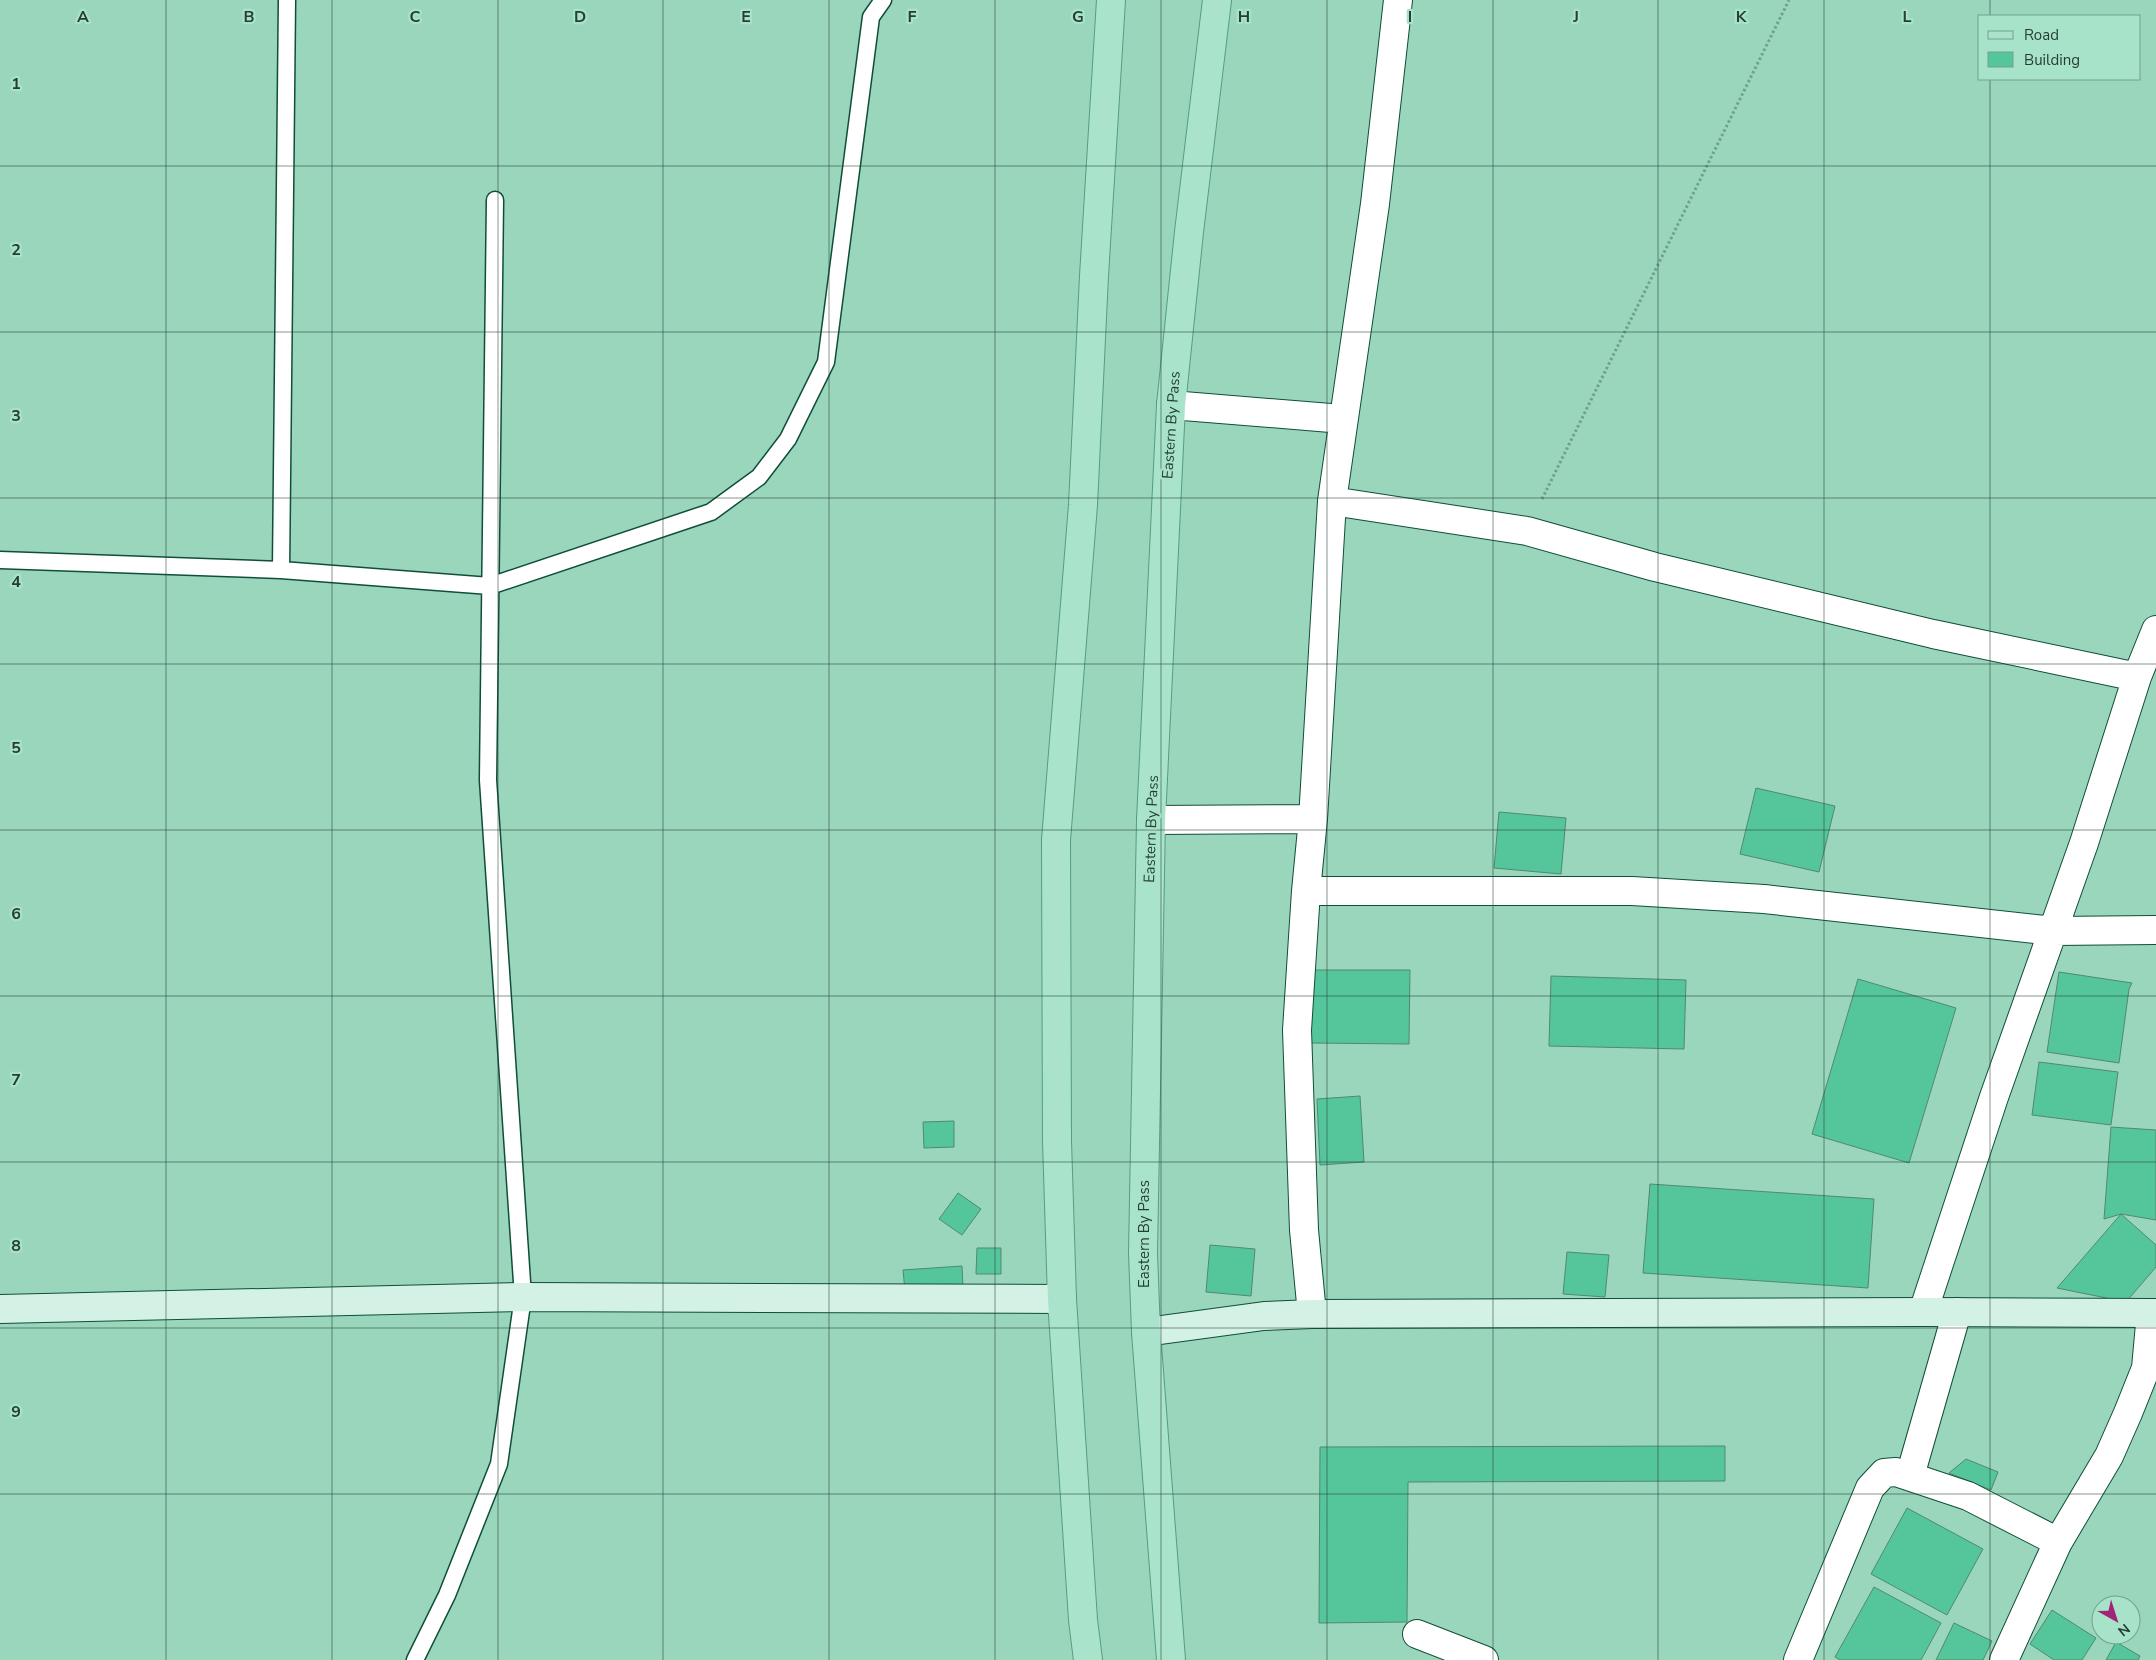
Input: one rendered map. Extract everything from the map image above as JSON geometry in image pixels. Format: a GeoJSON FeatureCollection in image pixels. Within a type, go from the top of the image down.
{"type":"FeatureCollection","features":[{"type":"Feature","properties":{"kind":"main road"},"geometry":{"type":"LineString","coordinates":[[1088,1660],[1083,1620],[1062,1299],[1057,1141],[1056,840],[1083,505],[1094,276],[1111,0]]}},
{"type":"Feature","properties":{"kind":"main road","name":"Eastern By Pass"},"geometry":{"type":"LineString","coordinates":[[1171,1660],[1146,1332],[1143,1253],[1151,820],[1171,405],[1189,232],[1218,0]]}},
{"type":"Feature","properties":{"kind":"street"},"geometry":{"type":"LineString","coordinates":[[1312,1314],[1304,1230],[1297,1030],[1306,891],[1313,819],[1332,501],[1375,204],[1398,0]]}},
{"type":"Feature","properties":{"kind":"street"},"geometry":{"type":"LineString","coordinates":[[1171,405],[1343,419]]}},
{"type":"Feature","properties":{"kind":"street"},"geometry":{"type":"LineString","coordinates":[[1332,501],[1527,531],[1655,566],[1933,634],[2137,677]]}},
{"type":"Feature","properties":{"kind":"street"},"geometry":{"type":"LineString","coordinates":[[1923,1312],[1994,1097],[2084,843],[2137,677],[2156,630]]}},
{"type":"Feature","properties":{"kind":"street"},"geometry":{"type":"LineString","coordinates":[[1151,820],[1313,819]]}},
{"type":"Feature","properties":{"kind":"street"},"geometry":{"type":"LineString","coordinates":[[1306,891],[1641,892],[1764,899],[2053,931],[2156,930]]}},
{"type":"Feature","properties":{"kind":"street"},"geometry":{"type":"LineString","coordinates":[[0,1309],[523,1297],[1062,1299]]}},
{"type":"Feature","properties":{"kind":"street"},"geometry":{"type":"LineString","coordinates":[[1910,1476],[1957,1312]]}},
{"type":"Feature","properties":{"kind":"street"},"geometry":{"type":"LineString","coordinates":[[1146,1332],[1264,1316],[1312,1314],[2154,1313],[2146,1368],[2128,1413],[2109,1456],[2058,1542],[2004,1660]]}},
{"type":"Feature","properties":{"kind":"street"},"geometry":{"type":"LineString","coordinates":[[1798,1660],[1870,1488],[1884,1473],[1896,1472],[1968,1496],[2058,1542]]}},
{"type":"Feature","properties":{"kind":"street"},"geometry":{"type":"LineString","coordinates":[[1417,1634],[1484,1660]]}},
{"type":"Feature","properties":{"kind":"lane"},"geometry":{"type":"LineString","coordinates":[[281,570],[287,0]]}},
{"type":"Feature","properties":{"kind":"lane"},"geometry":{"type":"LineString","coordinates":[[0,560],[281,570],[490,586],[711,512],[759,477],[788,439],[826,362],[871,17],[882,0]]}},
{"type":"Feature","properties":{"kind":"lane"},"geometry":{"type":"LineString","coordinates":[[415,1660],[447,1594],[499,1464],[523,1297],[488,780],[495,200]]}},
{"type":"Feature","properties":{"kind":"path"},"geometry":{"type":"LineString","coordinates":[[1527,531],[1789,0]]}},
{"type":"Feature","properties":{"kind":"building"},"geometry":{"type":"Polygon","coordinates":[[[1756,788],[1835,806],[1819,872],[1740,854],[1756,788]]]}},
{"type":"Feature","properties":{"kind":"building"},"geometry":{"type":"Polygon","coordinates":[[[1499,812],[1566,818],[1561,874],[1494,868],[1499,812]]]}},
{"type":"Feature","properties":{"kind":"building"},"geometry":{"type":"Polygon","coordinates":[[[1312,970],[1410,970],[1409,1044],[1311,1043],[1312,970]]]}},
{"type":"Feature","properties":{"kind":"building"},"geometry":{"type":"Polygon","coordinates":[[[2059,972],[2132,983],[2129,989],[2119,1063],[2047,1052],[2059,972]]]}},
{"type":"Feature","properties":{"kind":"building"},"geometry":{"type":"Polygon","coordinates":[[[1551,976],[1686,980],[1684,1049],[1549,1046],[1551,976]]]}},
{"type":"Feature","properties":{"kind":"building"},"geometry":{"type":"Polygon","coordinates":[[[1858,979],[1956,1008],[1909,1163],[1812,1134],[1858,979]]]}},
{"type":"Feature","properties":{"kind":"building"},"geometry":{"type":"Polygon","coordinates":[[[2039,1062],[2118,1072],[2111,1125],[2032,1115],[2039,1062]]]}},
{"type":"Feature","properties":{"kind":"building"},"geometry":{"type":"Polygon","coordinates":[[[1360,1096],[1364,1162],[1320,1165],[1317,1099],[1360,1096]]]}},
{"type":"Feature","properties":{"kind":"building"},"geometry":{"type":"Polygon","coordinates":[[[954,1121],[954,1147],[924,1148],[923,1122],[954,1121]]]}},
{"type":"Feature","properties":{"kind":"building"},"geometry":{"type":"Polygon","coordinates":[[[2111,1127],[2156,1130],[2156,1220],[2121,1214],[2104,1219],[2111,1127]]]}},
{"type":"Feature","properties":{"kind":"building"},"geometry":{"type":"Polygon","coordinates":[[[1650,1184],[1874,1199],[1868,1288],[1643,1273],[1650,1184]]]}},
{"type":"Feature","properties":{"kind":"building"},"geometry":{"type":"Polygon","coordinates":[[[958,1193],[981,1209],[962,1235],[939,1219],[958,1193]]]}},
{"type":"Feature","properties":{"kind":"building"},"geometry":{"type":"Polygon","coordinates":[[[2121,1214],[2156,1245],[2156,1267],[2126,1302],[2057,1288],[2121,1214]]]}},
{"type":"Feature","properties":{"kind":"building"},"geometry":{"type":"Polygon","coordinates":[[[1210,1245],[1255,1249],[1251,1296],[1206,1292],[1210,1245]]]}},
{"type":"Feature","properties":{"kind":"building"},"geometry":{"type":"Polygon","coordinates":[[[977,1248],[1001,1248],[1001,1274],[976,1274],[977,1248]]]}},
{"type":"Feature","properties":{"kind":"building"},"geometry":{"type":"Polygon","coordinates":[[[1567,1252],[1609,1255],[1605,1297],[1563,1294],[1567,1252]]]}},
{"type":"Feature","properties":{"kind":"building"},"geometry":{"type":"Polygon","coordinates":[[[962,1266],[963,1287],[905,1291],[903,1270],[962,1266]]]}},
{"type":"Feature","properties":{"kind":"building"},"geometry":{"type":"Polygon","coordinates":[[[1725,1446],[1725,1481],[1408,1482],[1407,1622],[1319,1623],[1320,1447],[1725,1446]]]}},
{"type":"Feature","properties":{"kind":"building"},"geometry":{"type":"Polygon","coordinates":[[[1966,1459],[1998,1472],[1991,1490],[1949,1473],[1966,1459]]]}},
{"type":"Feature","properties":{"kind":"building"},"geometry":{"type":"Polygon","coordinates":[[[1907,1508],[1983,1549],[1947,1615],[1871,1574],[1907,1508]]]}},
{"type":"Feature","properties":{"kind":"building"},"geometry":{"type":"Polygon","coordinates":[[[1874,1587],[1941,1623],[1921,1660],[1840,1660],[1835,1657],[1874,1587]]]}},
{"type":"Feature","properties":{"kind":"building"},"geometry":{"type":"Polygon","coordinates":[[[2052,1610],[2091,1635],[2092,1645],[2082,1660],[2054,1660],[2030,1644],[2052,1610]]]}},
{"type":"Feature","properties":{"kind":"building"},"geometry":{"type":"Polygon","coordinates":[[[1954,1623],[1992,1641],[1983,1660],[1936,1660],[1954,1623]]]}},
{"type":"Feature","properties":{"kind":"building"},"geometry":{"type":"Polygon","coordinates":[[[2114,1645],[2121,1645],[2140,1656],[2138,1660],[2106,1660],[2114,1645]]]}}]}
